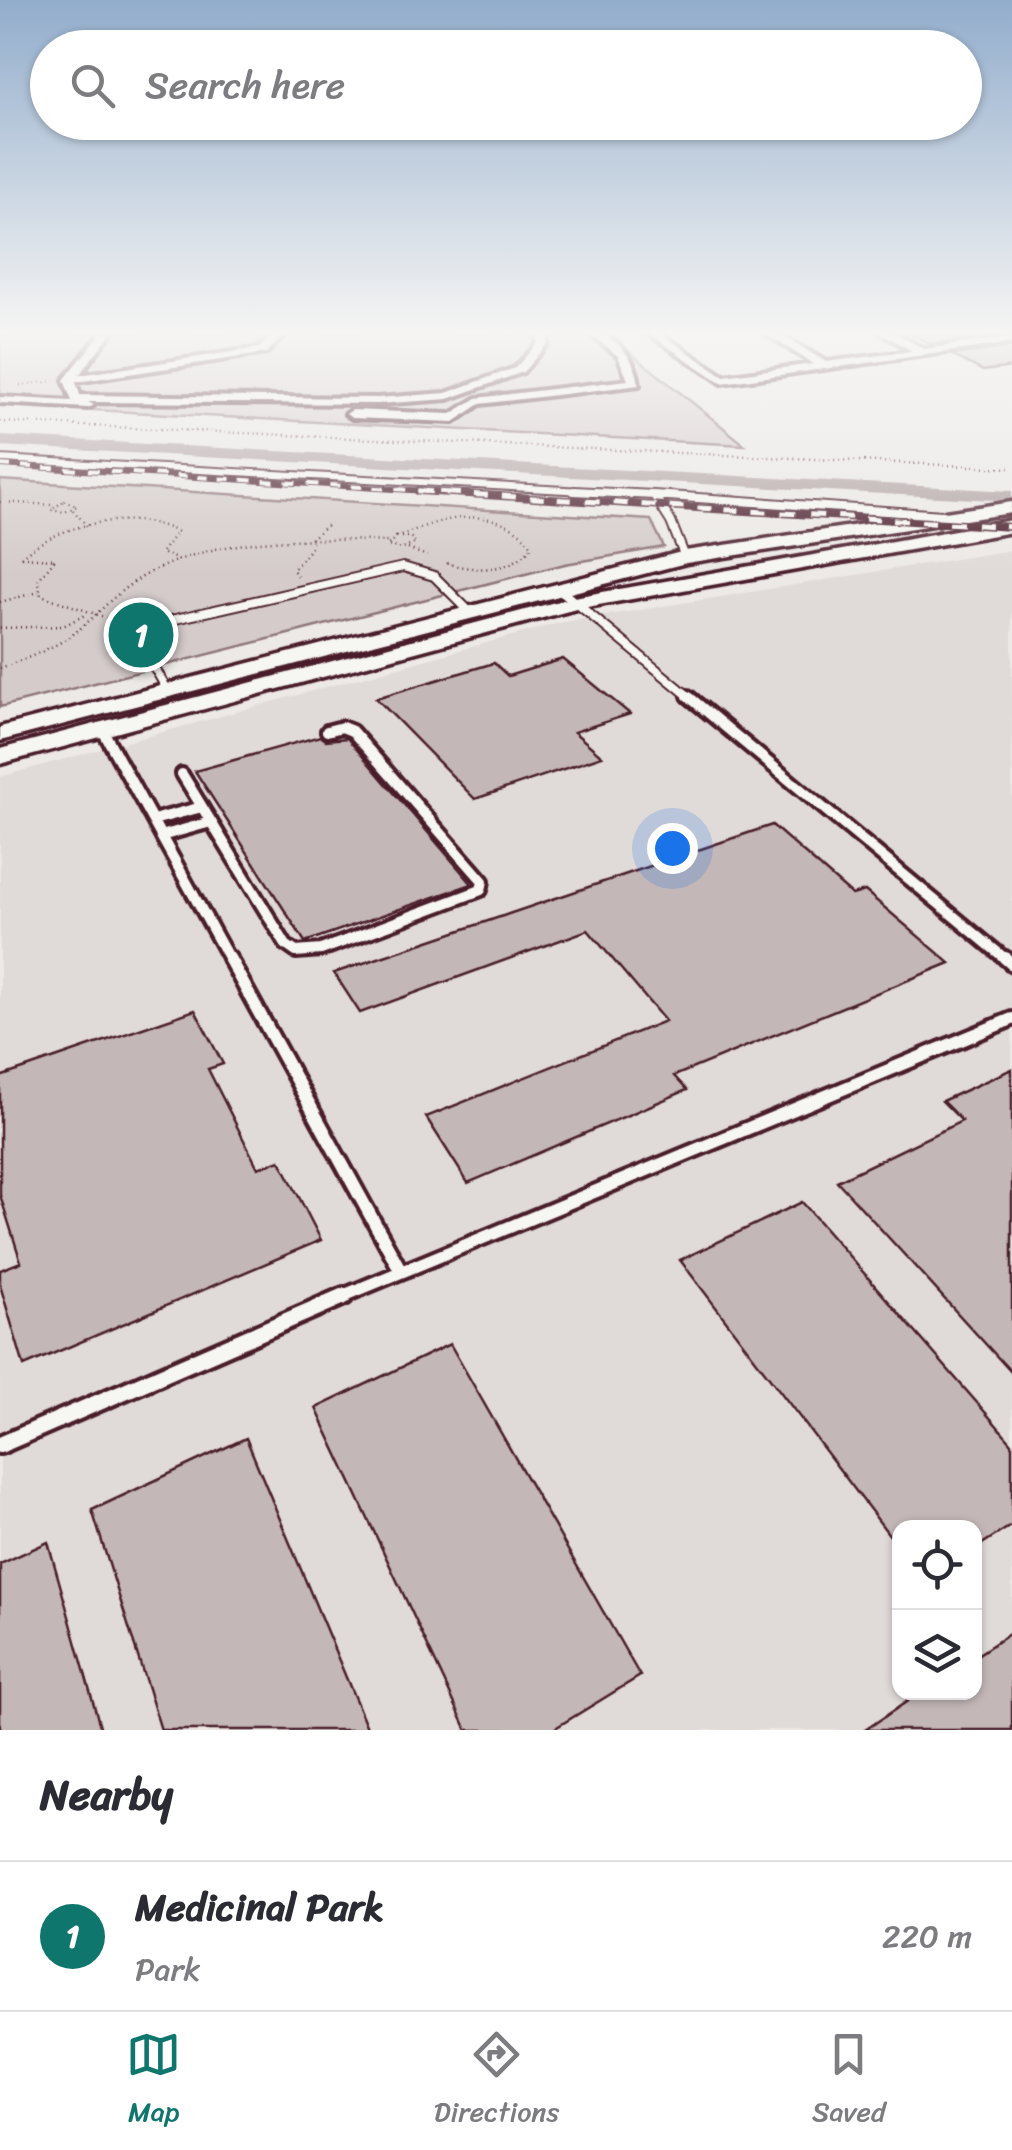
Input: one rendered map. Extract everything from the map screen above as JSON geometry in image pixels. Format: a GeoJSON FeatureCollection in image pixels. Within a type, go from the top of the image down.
{"type":"FeatureCollection","features":[{"type":"Feature","properties":{"kind":"street"},"geometry":{"type":"LineString","coordinates":[[321,413],[454,418],[461,413]]}},
{"type":"Feature","properties":{"kind":"street"},"geometry":{"type":"LineString","coordinates":[[0,757],[566,595],[685,557],[1012,507]]}},
{"type":"Feature","properties":{"kind":"street"},"geometry":{"type":"LineString","coordinates":[[0,734],[468,611],[1012,526]]}},
{"type":"Feature","properties":{"kind":"lane"},"geometry":{"type":"LineString","coordinates":[[0,459],[956,516]]}},
{"type":"Feature","properties":{"kind":"lane"},"geometry":{"type":"LineString","coordinates":[[654,495],[671,522],[685,557]]}},
{"type":"Feature","properties":{"kind":"lane"},"geometry":{"type":"LineString","coordinates":[[168,690],[142,649],[139,631],[392,568],[413,568],[434,576],[468,611]]}},
{"type":"Feature","properties":{"kind":"lane"},"geometry":{"type":"LineString","coordinates":[[566,595],[1012,964]]}},
{"type":"Feature","properties":{"kind":"lane"},"geometry":{"type":"LineString","coordinates":[[182,774],[286,945],[296,952],[321,950],[481,890],[483,882],[352,731],[342,727],[328,730]]}},
{"type":"Feature","properties":{"kind":"lane"},"geometry":{"type":"LineString","coordinates":[[102,729],[401,1271]]}},
{"type":"Feature","properties":{"kind":"lane"},"geometry":{"type":"LineString","coordinates":[[153,820],[202,806]]}},
{"type":"Feature","properties":{"kind":"lane"},"geometry":{"type":"LineString","coordinates":[[162,836],[211,822]]}},
{"type":"Feature","properties":{"kind":"lane"},"geometry":{"type":"LineString","coordinates":[[0,1445],[401,1271],[1012,1019]]}},
{"type":"Feature","properties":{"kind":"path"},"geometry":{"type":"LineString","coordinates":[[0,422],[1012,468]]}},
{"type":"Feature","properties":{"kind":"path"},"geometry":{"type":"LineString","coordinates":[[0,502],[72,502],[77,506],[73,510],[53,511],[53,504]]}},
{"type":"Feature","properties":{"kind":"path"},"geometry":{"type":"LineString","coordinates":[[73,510],[88,527]]}},
{"type":"Feature","properties":{"kind":"path"},"geometry":{"type":"LineString","coordinates":[[0,668],[70,636],[108,600],[137,582],[182,561],[260,542],[311,538],[386,542],[435,520],[480,517],[521,532],[532,546],[516,561],[482,568],[451,565],[408,549],[390,548],[386,542]]}},
{"type":"Feature","properties":{"kind":"path"},"geometry":{"type":"LineString","coordinates":[[39,592],[39,575],[55,559],[26,559],[21,557],[23,553],[54,536],[88,527],[125,522],[165,524],[178,536],[161,553],[182,561]]}},
{"type":"Feature","properties":{"kind":"path"},"geometry":{"type":"LineString","coordinates":[[311,538],[330,523]]}},
{"type":"Feature","properties":{"kind":"path"},"geometry":{"type":"LineString","coordinates":[[401,536],[416,541],[408,549]]}},
{"type":"Feature","properties":{"kind":"path"},"geometry":{"type":"LineString","coordinates":[[306,588],[293,570],[312,546],[311,538]]}},
{"type":"Feature","properties":{"kind":"path"},"geometry":{"type":"LineString","coordinates":[[0,602],[39,592]]}},
{"type":"Feature","properties":{"kind":"path"},"geometry":{"type":"LineString","coordinates":[[39,592],[54,603],[139,631]]}},
{"type":"Feature","properties":{"kind":"path"},"geometry":{"type":"LineString","coordinates":[[0,628],[21,625],[59,629],[90,615]]}},
{"type":"Feature","properties":{"kind":"shaded area"},"geometry":{"type":"Polygon","coordinates":[[[144,413],[705,413],[745,445],[144,413]]]}},
{"type":"Feature","properties":{"kind":"shaded area"},"geometry":{"type":"Polygon","coordinates":[[[0,480],[651,520],[664,547],[565,564],[0,707],[0,480]]]}},
{"type":"Feature","properties":{"kind":"shaded area"},"geometry":{"type":"Polygon","coordinates":[[[1012,550],[1012,1730],[0,1730],[0,777],[559,623],[1012,550]]]}},
{"type":"Feature","properties":{"kind":"building"},"geometry":{"type":"Polygon","coordinates":[[[563,659],[630,714],[574,732],[602,756],[475,799],[376,698],[494,663],[508,676],[563,659]]]}},
{"type":"Feature","properties":{"kind":"building"},"geometry":{"type":"Polygon","coordinates":[[[320,736],[326,740],[347,738],[472,884],[305,942],[195,771],[320,736]]]}},
{"type":"Feature","properties":{"kind":"building"},"geometry":{"type":"Polygon","coordinates":[[[772,825],[852,895],[865,891],[950,963],[674,1076],[687,1090],[468,1183],[426,1117],[665,1021],[588,930],[360,1013],[334,973],[772,825]]]}},
{"type":"Feature","properties":{"kind":"building"},"geometry":{"type":"Polygon","coordinates":[[[195,1010],[223,1064],[208,1069],[258,1168],[280,1160],[321,1240],[24,1366],[0,1285],[0,1270],[21,1262],[0,1195],[0,1077],[195,1010]]]}},
{"type":"Feature","properties":{"kind":"building"},"geometry":{"type":"Polygon","coordinates":[[[1012,1069],[1012,1373],[837,1181],[962,1121],[942,1101],[1012,1069]]]}},
{"type":"Feature","properties":{"kind":"building"},"geometry":{"type":"Polygon","coordinates":[[[802,1202],[1012,1443],[1012,1525],[982,1544],[982,1520],[892,1520],[892,1538],[680,1260],[802,1202]]]}},
{"type":"Feature","properties":{"kind":"building"},"geometry":{"type":"Polygon","coordinates":[[[450,1344],[640,1676],[552,1730],[467,1730],[316,1408],[450,1344]]]}},
{"type":"Feature","properties":{"kind":"building"},"geometry":{"type":"Polygon","coordinates":[[[246,1438],[368,1730],[161,1730],[92,1510],[246,1438]]]}},
{"type":"Feature","properties":{"kind":"building"},"geometry":{"type":"Polygon","coordinates":[[[48,1542],[101,1730],[0,1730],[0,1564],[48,1542]]]}},
{"type":"Feature","properties":{"kind":"building"},"geometry":{"type":"Polygon","coordinates":[[[1012,1632],[1012,1730],[865,1730],[909,1700],[982,1700],[982,1652],[1012,1632]]]}},
{"type":"Feature","properties":{"kind":"waterway"},"geometry":{"type":"LineString","coordinates":[[0,441],[1012,496]]}},
{"type":"Feature","properties":{"kind":"railway"},"geometry":{"type":"LineString","coordinates":[[0,465],[459,493]]}},
{"type":"Feature","properties":{"kind":"railway"},"geometry":{"type":"LineString","coordinates":[[418,491],[1012,527]]}},
{"type":"Feature","properties":{"kind":"place","name":"Medicinal Park"},"geometry":{"type":"Point","coordinates":[141,635]}}]}
